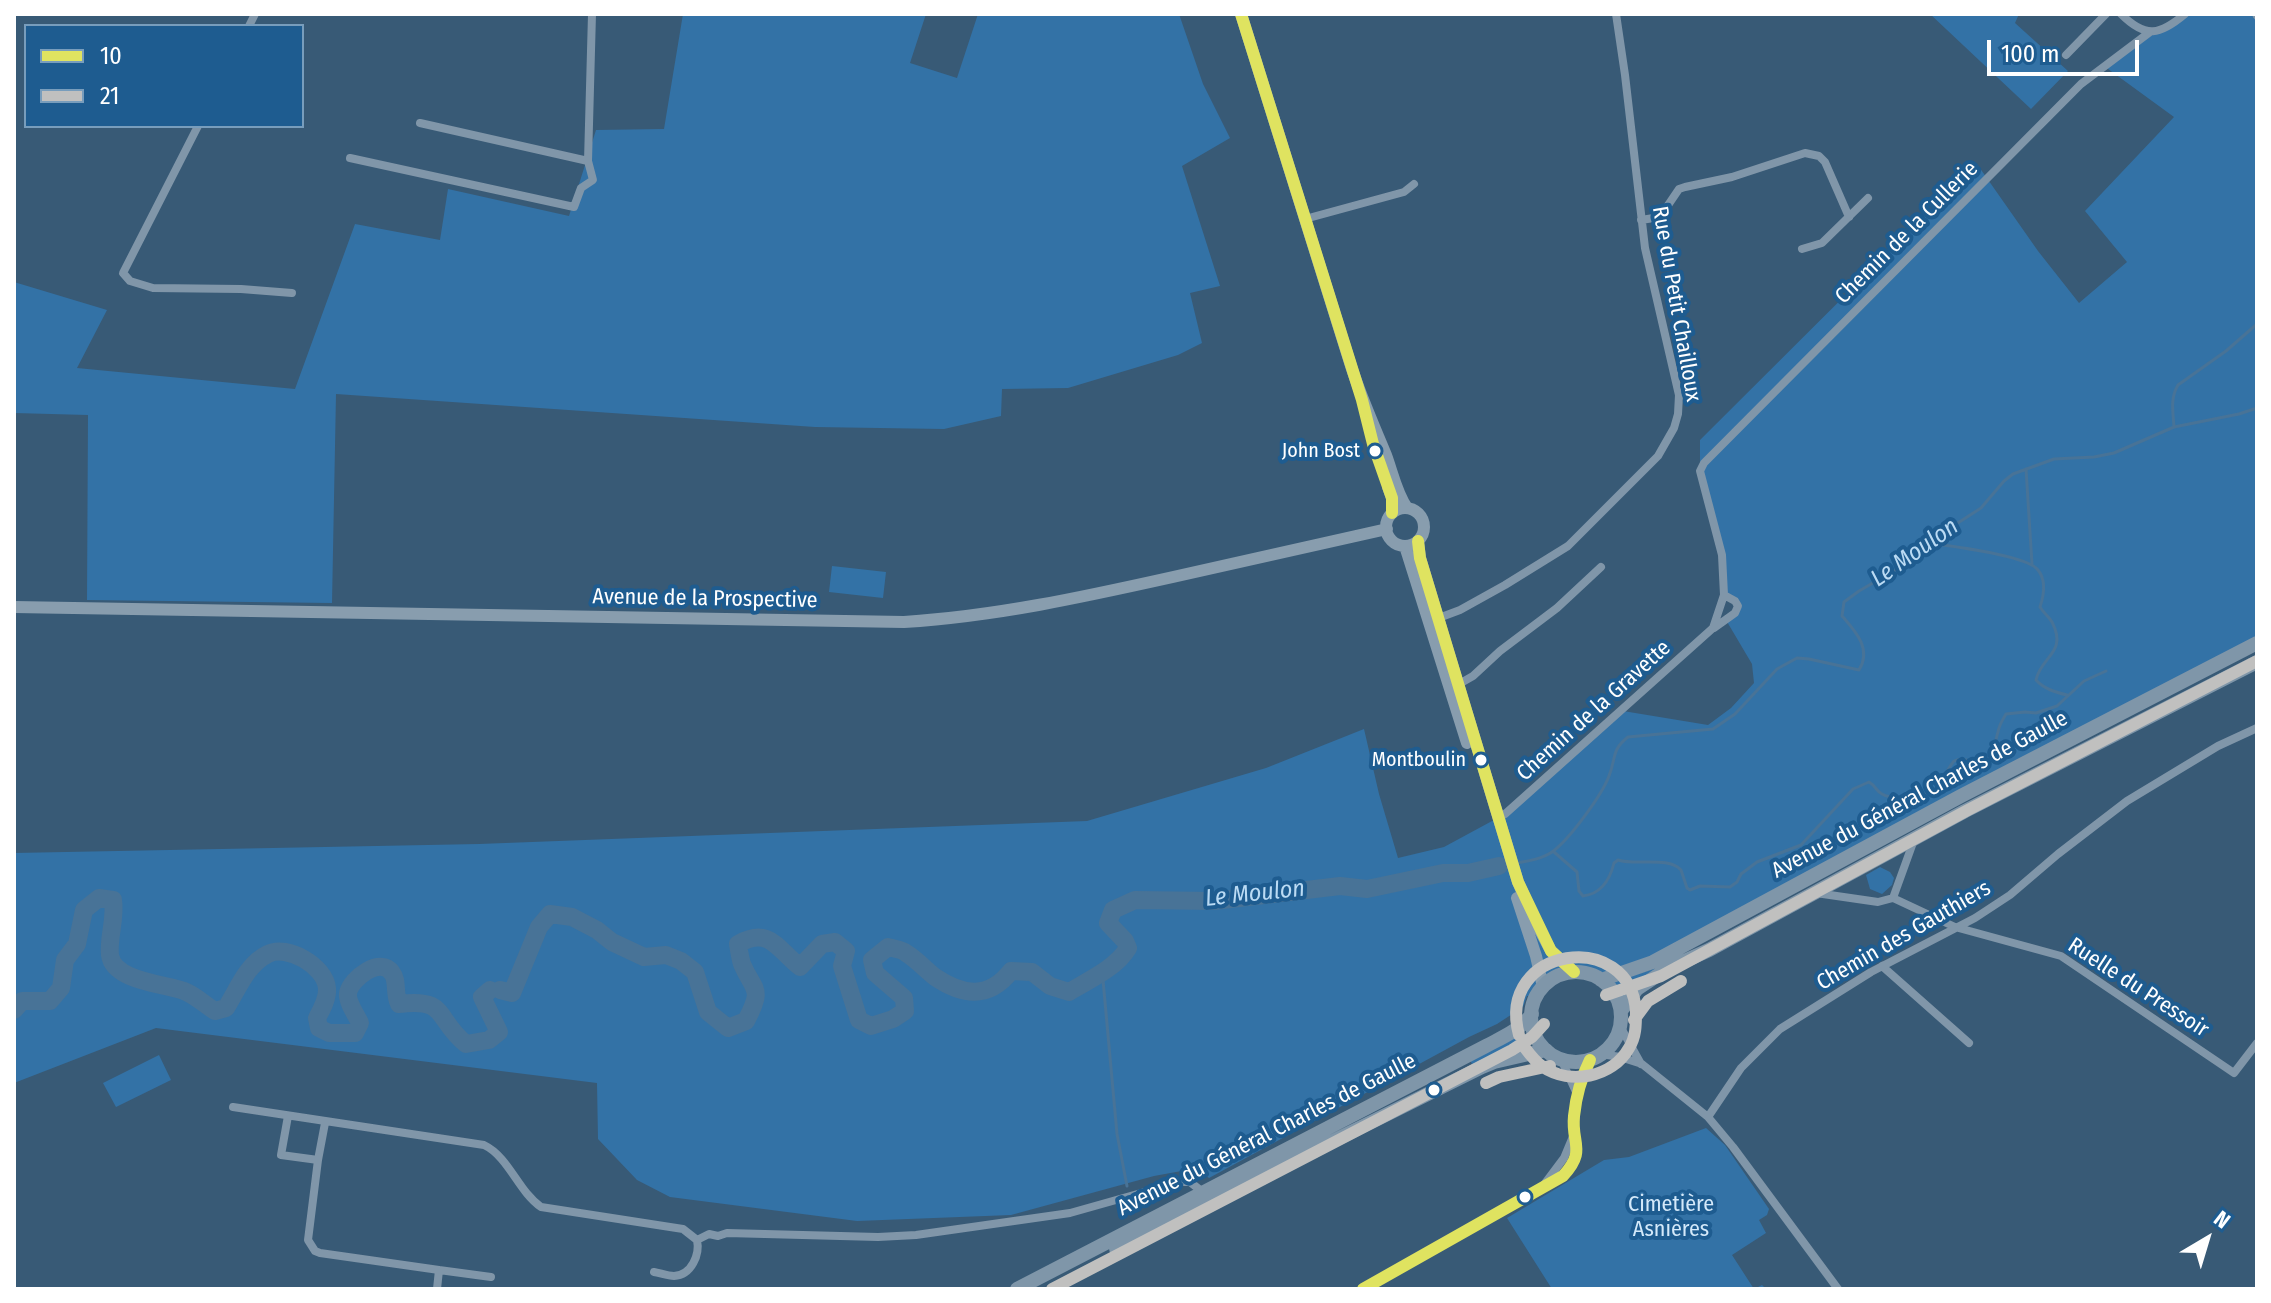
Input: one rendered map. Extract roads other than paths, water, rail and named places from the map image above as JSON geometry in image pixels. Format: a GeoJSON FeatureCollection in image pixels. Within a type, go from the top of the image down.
{"type":"FeatureCollection","features":[{"type":"Feature","properties":{"kind":"main road"},"geometry":{"type":"LineString","coordinates":[[1241,14],[1392,498],[1387,529],[1395,543],[1411,544],[1422,536],[1424,524],[1418,513],[1407,508],[1398,495],[1386,456],[1362,400]]}},
{"type":"Feature","properties":{"kind":"main road"},"geometry":{"type":"LineString","coordinates":[[1392,513],[1407,508]]}},
{"type":"Feature","properties":{"kind":"main road","name":"Avenue de la Prospective"},"geometry":{"type":"LineString","coordinates":[[14,607],[904,622],[962,619],[1110,592],[1387,529]]}},
{"type":"Feature","properties":{"kind":"main road"},"geometry":{"type":"LineString","coordinates":[[1411,544],[1516,884],[1543,987],[1552,979],[1574,972],[1588,974],[1610,988],[1621,1011],[1620,1026],[1610,1047],[1595,1057],[1570,1061],[1546,1050],[1535,1034],[1532,1014]]}},
{"type":"Feature","properties":{"kind":"main road"},"geometry":{"type":"LineString","coordinates":[[1434,620],[1459,684],[1505,851]]}},
{"type":"Feature","properties":{"kind":"main road","name":"Avenue du Général Charles de Gaulle"},"geometry":{"type":"LineString","coordinates":[[1601,980],[1653,962],[1961,796],[2257,643]]}},
{"type":"Feature","properties":{"kind":"main road","name":"Avenue du Général Charles de Gaulle"},"geometry":{"type":"LineString","coordinates":[[1621,1011],[1637,989],[1667,969],[1709,950],[1965,811],[2257,662]]}},
{"type":"Feature","properties":{"kind":"main road"},"geometry":{"type":"LineString","coordinates":[[1516,884],[1551,951],[1574,972]]}},
{"type":"Feature","properties":{"kind":"main road","name":"Avenue du Général Charles de Gaulle"},"geometry":{"type":"LineString","coordinates":[[1037,1289],[1506,1036],[1524,1024],[1532,1014],[1543,987]]}},
{"type":"Feature","properties":{"kind":"main road","name":"Avenue du Général Charles de Gaulle"},"geometry":{"type":"LineString","coordinates":[[1017,1289],[1482,1067],[1546,1050]]}},
{"type":"Feature","properties":{"kind":"street"},"geometry":{"type":"LineString","coordinates":[[350,158],[574,207],[581,188],[593,180],[588,161],[592,14]]}},
{"type":"Feature","properties":{"kind":"street","name":"Rue du Petit Chailloux"},"geometry":{"type":"LineString","coordinates":[[1434,620],[1460,610],[1568,546],[1658,456],[1668,441],[1678,414],[1679,395],[1645,248],[1616,14]]}},
{"type":"Feature","properties":{"kind":"street"},"geometry":{"type":"LineString","coordinates":[[2066,55],[2106,14]]}},
{"type":"Feature","properties":{"kind":"street"},"geometry":{"type":"LineString","coordinates":[[2121,14],[2140,29],[2150,32]]}},
{"type":"Feature","properties":{"kind":"street","name":"Chemin de la Cullerie"},"geometry":{"type":"LineString","coordinates":[[1700,471],[1731,435],[2081,84],[2150,32],[2162,30],[2185,14]]}},
{"type":"Feature","properties":{"kind":"street"},"geometry":{"type":"LineString","coordinates":[[420,123],[588,161]]}},
{"type":"Feature","properties":{"kind":"street"},"geometry":{"type":"LineString","coordinates":[[197,128],[123,273],[130,281],[153,288],[292,293]]}},
{"type":"Feature","properties":{"kind":"street"},"geometry":{"type":"LineString","coordinates":[[1641,220],[1660,217],[1679,189],[1732,177],[1805,153],[1819,156],[1825,162],[1849,217]]}},
{"type":"Feature","properties":{"kind":"street"},"geometry":{"type":"LineString","coordinates":[[1305,219],[1404,192],[1414,184]]}},
{"type":"Feature","properties":{"kind":"street"},"geometry":{"type":"LineString","coordinates":[[1802,249],[1822,243],[1868,198]]}},
{"type":"Feature","properties":{"kind":"street","name":"Chemin de la Gravette"},"geometry":{"type":"LineString","coordinates":[[1700,471],[1722,555],[1724,595],[1713,628]]}},
{"type":"Feature","properties":{"kind":"street"},"geometry":{"type":"LineString","coordinates":[[1459,684],[1557,608],[1601,567]]}},
{"type":"Feature","properties":{"kind":"street","name":"Chemin de la Gravette"},"geometry":{"type":"LineString","coordinates":[[1498,818],[1599,732],[1713,628],[1735,613],[1738,606],[1735,601],[1724,595]]}},
{"type":"Feature","properties":{"kind":"street","name":"Chemin des Gauthiers"},"geometry":{"type":"LineString","coordinates":[[1708,1117],[1741,1068],[1780,1029],[1882,966],[1975,918],[2010,895],[2127,801],[2218,746],[2257,728]]}},
{"type":"Feature","properties":{"kind":"street"},"geometry":{"type":"LineString","coordinates":[[1816,893],[1878,902],[1893,898],[1914,840]]}},
{"type":"Feature","properties":{"kind":"street","name":"Ruelle du Pressoir"},"geometry":{"type":"LineString","coordinates":[[1893,898],[1955,927],[2061,956],[2234,1073],[2257,1043]]}},
{"type":"Feature","properties":{"kind":"street"},"geometry":{"type":"LineString","coordinates":[[1882,966],[1969,1043]]}},
{"type":"Feature","properties":{"kind":"street"},"geometry":{"type":"LineString","coordinates":[[1620,1026],[1642,1064]]}},
{"type":"Feature","properties":{"kind":"street"},"geometry":{"type":"LineString","coordinates":[[1363,1289],[1559,1179],[1577,1161],[1571,1160],[1571,1155],[1580,1082],[1595,1057],[1620,1057],[1642,1064],[1708,1117],[1838,1289]]}},
{"type":"Feature","properties":{"kind":"street"},"geometry":{"type":"LineString","coordinates":[[1561,1059],[1577,1094]]}},
{"type":"Feature","properties":{"kind":"street"},"geometry":{"type":"LineString","coordinates":[[233,1107],[484,1145],[496,1153],[532,1201],[541,1207],[683,1229],[697,1240],[696,1257],[685,1273],[675,1276],[654,1272]]}},
{"type":"Feature","properties":{"kind":"street"},"geometry":{"type":"LineString","coordinates":[[288,1116],[281,1155],[318,1160]]}},
{"type":"Feature","properties":{"kind":"street"},"geometry":{"type":"LineString","coordinates":[[325,1123],[308,1240],[315,1251],[491,1277]]}},
{"type":"Feature","properties":{"kind":"street"},"geometry":{"type":"LineString","coordinates":[[1542,1187],[1564,1158],[1574,1134]]}},
{"type":"Feature","properties":{"kind":"street"},"geometry":{"type":"LineString","coordinates":[[697,1240],[709,1234],[718,1236],[727,1233],[878,1237],[916,1235],[1070,1213],[1180,1182],[1190,1182],[1208,1198]]}},
{"type":"Feature","properties":{"kind":"street"},"geometry":{"type":"LineString","coordinates":[[437,1289],[439,1270]]}},
{"type":"Feature","properties":{"kind":"waterway"},"geometry":{"type":"LineString","coordinates":[[2174,427],[2173,400],[2178,385],[2226,351],[2257,324]]}},
{"type":"Feature","properties":{"kind":"waterway","name":"Le Moulon"},"geometry":{"type":"LineString","coordinates":[[1516,863],[1548,854],[1567,838],[1600,794],[1616,751],[1628,737],[1713,729],[1735,714],[1777,669],[1797,658],[1859,670],[1863,662],[1863,648],[1842,616],[1844,602],[1911,561],[1933,539],[1981,508],[2013,474],[2054,459],[2114,453],[2174,427],[2257,408]]}},
{"type":"Feature","properties":{"kind":"waterway"},"geometry":{"type":"LineString","coordinates":[[2026,469],[2032,564]]}},
{"type":"Feature","properties":{"kind":"waterway"},"geometry":{"type":"LineString","coordinates":[[1928,543],[2004,556],[2038,570],[2044,588],[2040,607],[2052,622],[2057,641],[2036,680],[2046,688],[2067,695]]}},
{"type":"Feature","properties":{"kind":"waterway"},"geometry":{"type":"LineString","coordinates":[[1554,852],[1577,872],[1579,891],[1583,896],[1604,885],[1618,860],[1668,863],[1681,870],[1690,890],[1700,886],[1730,887],[1757,862],[1801,845],[1853,789],[1869,782],[1882,794],[1902,797],[1933,790],[1954,761],[1979,762],[1989,759],[2006,714],[2036,713],[2057,706],[2084,681],[2106,671]]}},
{"type":"Feature","properties":{"kind":"waterway","name":"Le Moulon"},"geometry":{"type":"LineString","coordinates":[[1499,866],[1509,864]]}},
{"type":"Feature","properties":{"kind":"waterway","name":"Le Moulon"},"geometry":{"type":"LineString","coordinates":[[500,990],[512,993],[539,927],[550,914],[572,917],[612,942],[644,957],[666,955],[681,961],[695,972],[708,1012],[728,1028],[746,1021],[756,995],[742,964],[738,944],[758,937],[766,939],[800,967],[822,944],[835,942],[846,951],[842,966],[859,1020],[871,1026],[893,1019],[905,1011],[904,998],[875,973],[872,960],[888,947],[904,952],[935,977],[966,991],[985,990],[1003,980],[1011,971],[1032,972],[1050,986],[1069,992],[1109,968],[1123,955],[1128,948],[1125,941],[1108,923],[1113,910],[1135,900],[1214,901],[1340,886],[1367,889],[1443,873],[1468,873],[1499,866]]}},
{"type":"Feature","properties":{"kind":"waterway","name":"Le Moulon"},"geometry":{"type":"LineString","coordinates":[[14,1010],[22,1001],[50,1001],[61,988],[65,960],[77,944],[84,910],[99,898],[113,900],[110,955],[120,971],[184,991],[215,1011],[226,1008],[254,964],[276,952],[304,959],[320,972],[327,992],[317,1018],[319,1028],[329,1033],[355,1033],[360,1023],[350,1005],[348,993],[360,976],[374,968],[387,968],[392,973],[399,1004],[434,1007],[466,1044],[489,1040],[499,1032],[482,997],[490,990]]}},
{"type":"Feature","properties":{"kind":"waterway"},"geometry":{"type":"LineString","coordinates":[[1100,974],[1117,1134],[1127,1186]]}},
{"type":"Feature","properties":{"kind":"place","name":"John Bost"},"geometry":{"type":"Point","coordinates":[1375,451]}},
{"type":"Feature","properties":{"kind":"place","name":"Montboulin"},"geometry":{"type":"Point","coordinates":[1481,760]}},
{"type":"Feature","properties":{"kind":"park label","name":"Cimetière Asnières"},"geometry":{"type":"Point","coordinates":[1671,1218]}}]}
